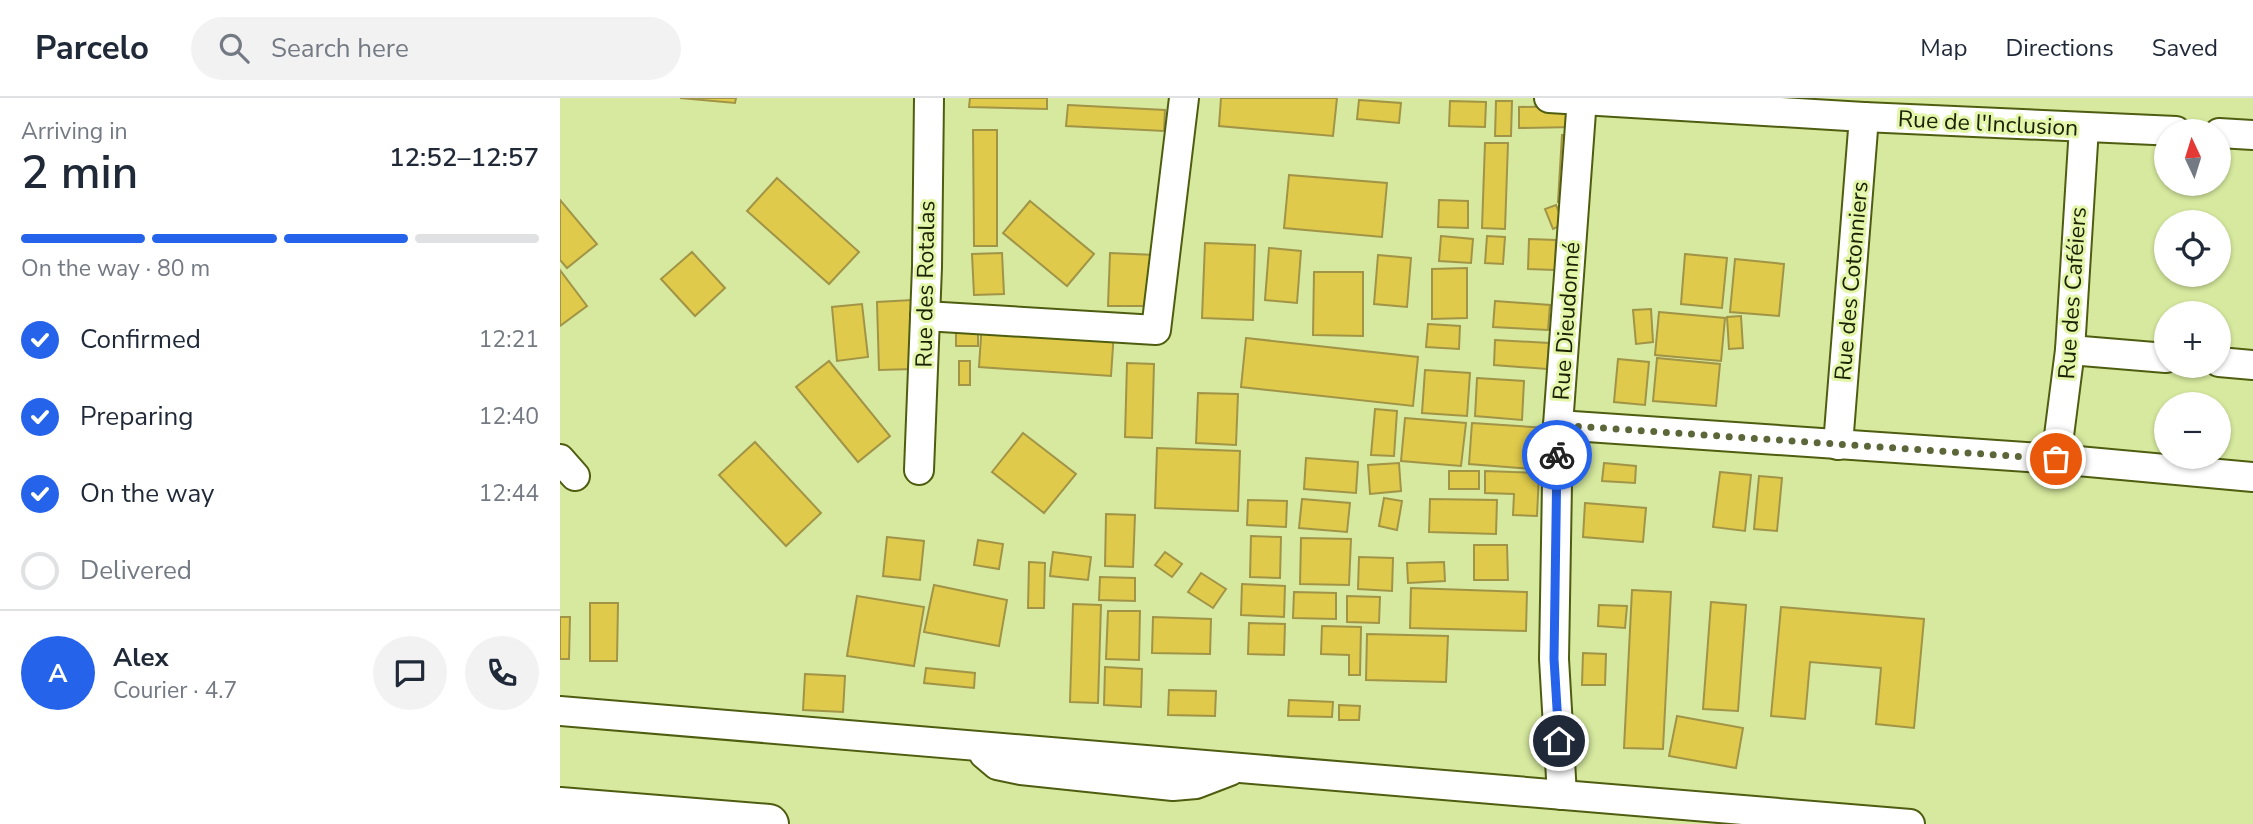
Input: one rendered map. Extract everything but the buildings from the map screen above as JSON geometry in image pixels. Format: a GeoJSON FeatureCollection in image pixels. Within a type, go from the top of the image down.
{"type":"FeatureCollection","features":[{"type":"Feature","properties":{"kind":"highway"},"geometry":{"type":"LineString","coordinates":[[560,807],[769,824]]}},
{"type":"Feature","properties":{"kind":"street","name":"Rue des Rotalas"},"geometry":{"type":"LineString","coordinates":[[919,470],[929,98]]}},
{"type":"Feature","properties":{"kind":"street"},"geometry":{"type":"LineString","coordinates":[[925,316],[1156,330],[1184,98]]}},
{"type":"Feature","properties":{"kind":"street","name":"Rue de l'Inclusion"},"geometry":{"type":"LineString","coordinates":[[1549,98],[1864,117],[2154,130]]}},
{"type":"Feature","properties":{"kind":"street","name":"Rue Dieudonné"},"geometry":{"type":"LineString","coordinates":[[1562,795],[1554,659],[1558,425],[1582,99]]}},
{"type":"Feature","properties":{"kind":"street","name":"Rue des Cotonniers"},"geometry":{"type":"LineString","coordinates":[[1838,444],[1864,117]]}},
{"type":"Feature","properties":{"kind":"street","name":"Rue des Caféiers"},"geometry":{"type":"LineString","coordinates":[[2056,459],[2070,350],[2084,127]]}},
{"type":"Feature","properties":{"kind":"street"},"geometry":{"type":"LineString","coordinates":[[2231,134],[2253,135]]}},
{"type":"Feature","properties":{"kind":"street"},"geometry":{"type":"LineString","coordinates":[[2070,350],[2154,357]]}},
{"type":"Feature","properties":{"kind":"street"},"geometry":{"type":"LineString","coordinates":[[2231,363],[2253,365]]}},
{"type":"Feature","properties":{"kind":"street"},"geometry":{"type":"LineString","coordinates":[[1558,425],[2056,459],[2253,477]]}},
{"type":"Feature","properties":{"kind":"street"},"geometry":{"type":"LineString","coordinates":[[560,711],[1910,824]]}},
{"type":"Feature","properties":{"kind":"way so far"},"geometry":{"type":"LineString","coordinates":[[1557,455],[1558,425],[2056,459]]}},
{"type":"Feature","properties":{"kind":"route"},"geometry":{"type":"LineString","coordinates":[[1557,455],[1554,659],[1559,741]]}}]}
